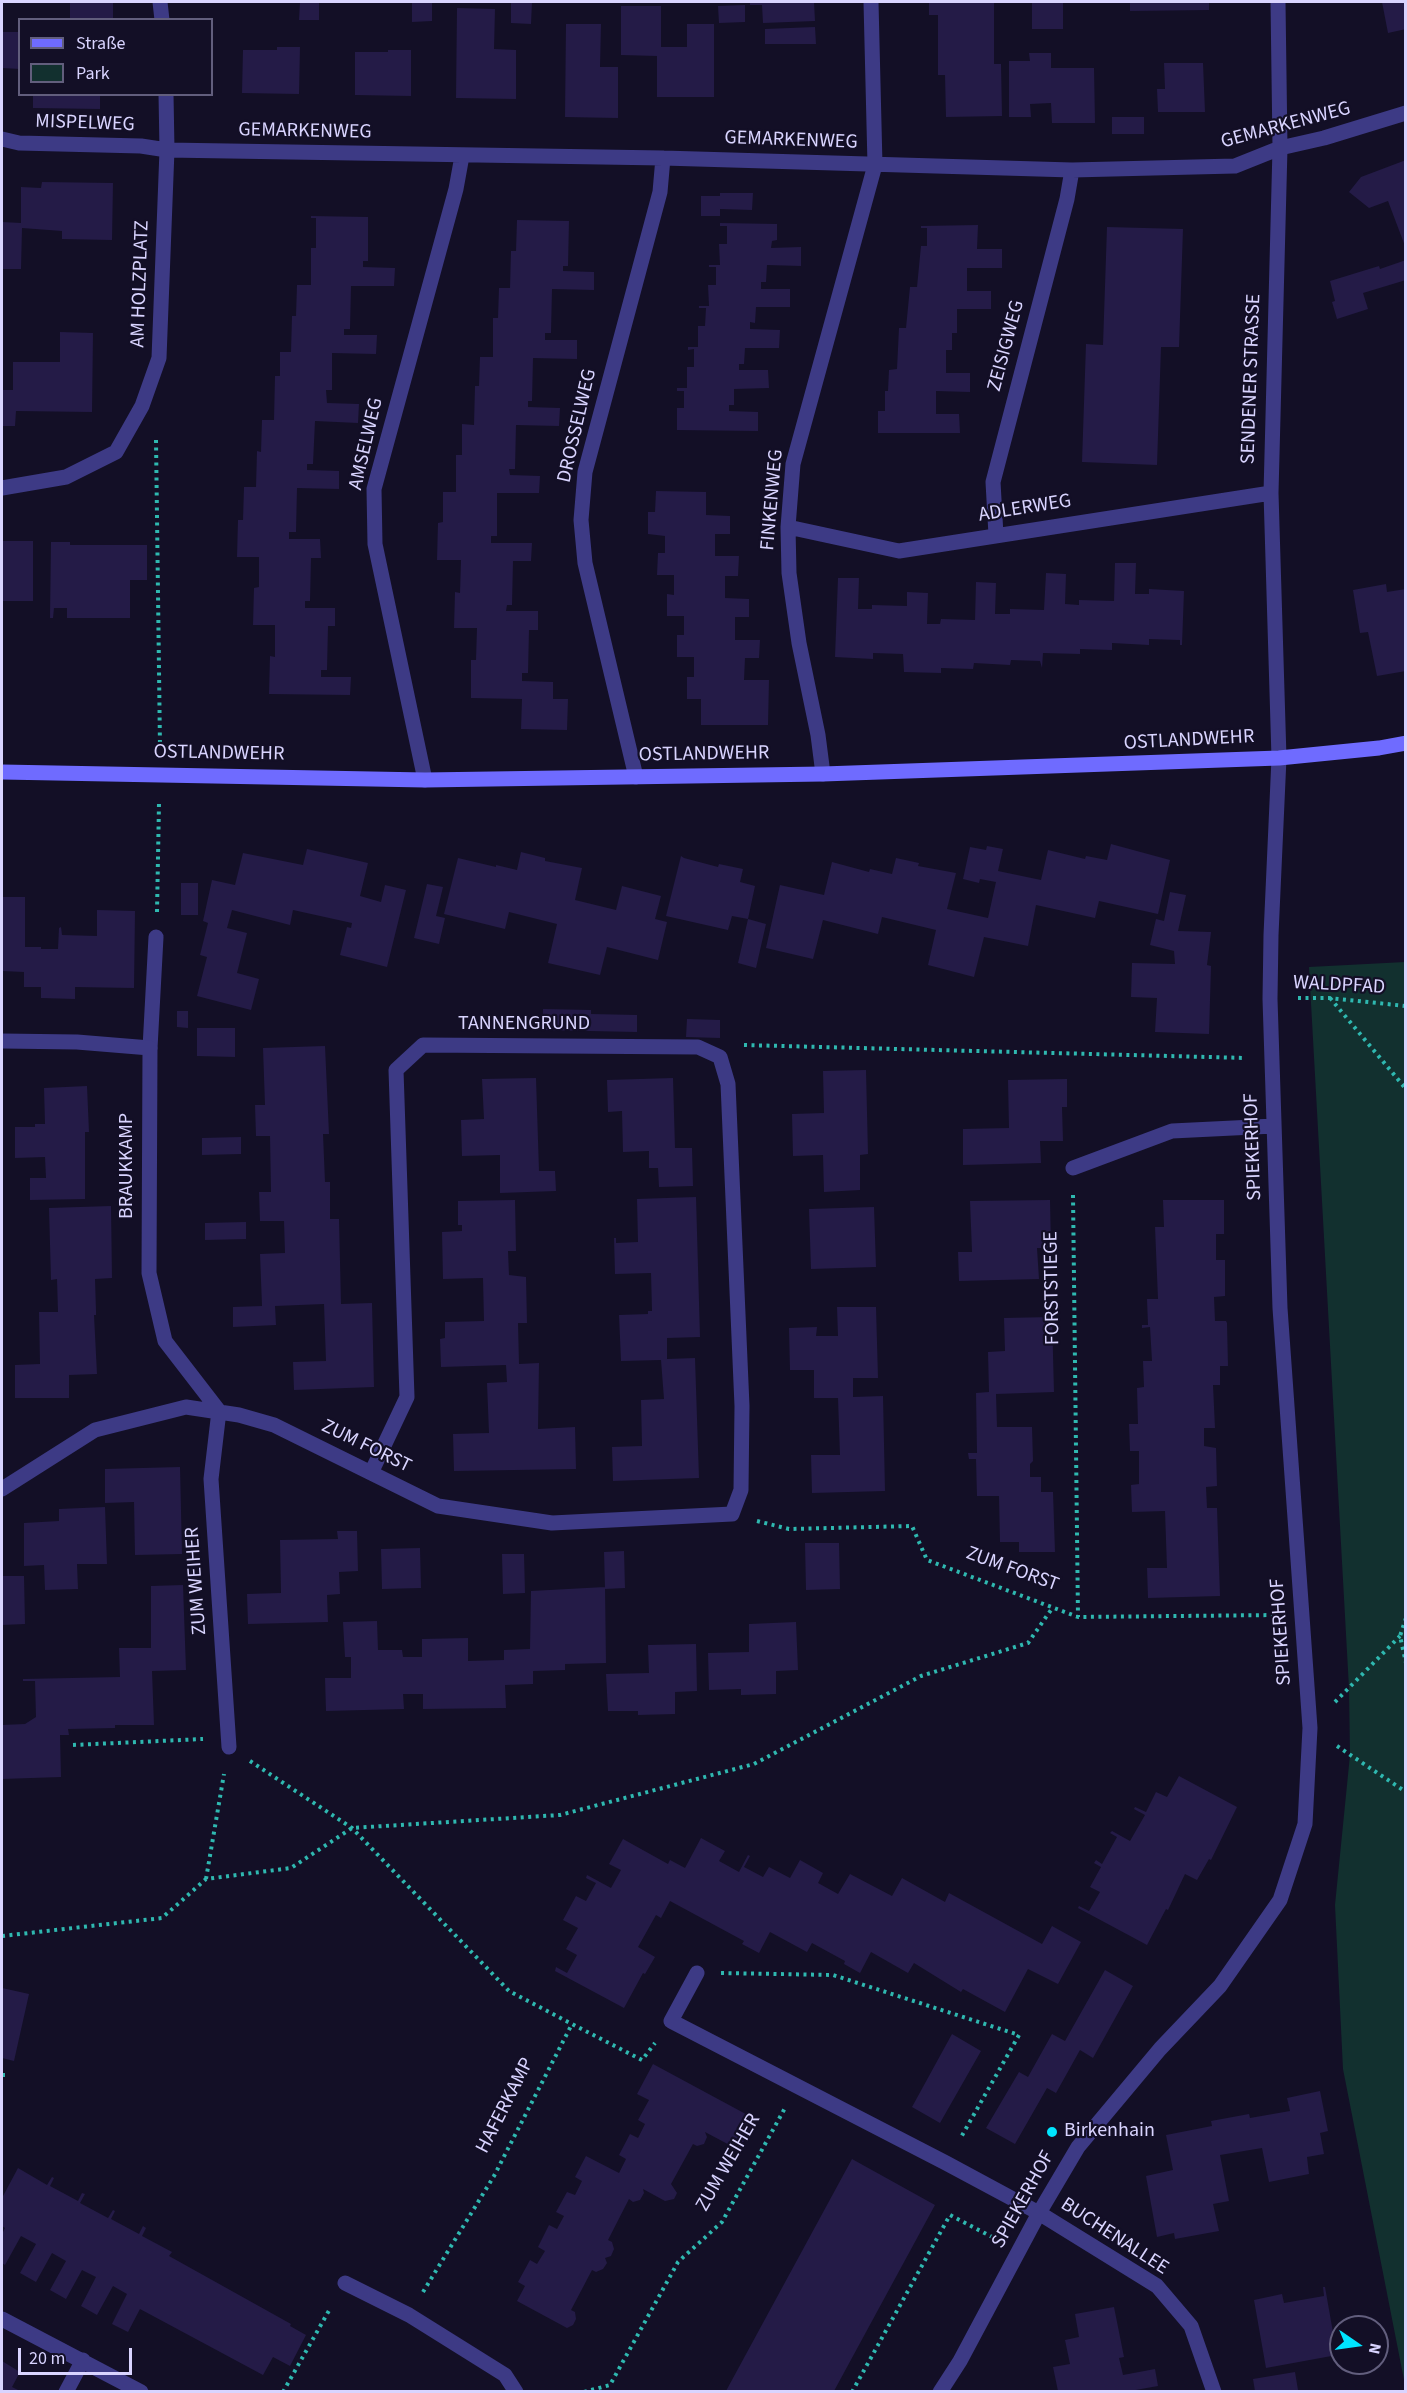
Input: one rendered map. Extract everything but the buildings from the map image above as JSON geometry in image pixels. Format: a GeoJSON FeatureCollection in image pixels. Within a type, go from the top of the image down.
{"type":"FeatureCollection","features":[{"type":"Feature","properties":{"kind":"street"},"geometry":{"type":"LineString","coordinates":[[160,2],[162,18]]}},
{"type":"Feature","properties":{"kind":"street","name":"FINKENWEG"},"geometry":{"type":"LineString","coordinates":[[823,774],[818,735],[797,631],[789,573],[788,527],[793,464],[875,165],[871,2]]}},
{"type":"Feature","properties":{"kind":"street","name":"SENDENER STRASSE"},"geometry":{"type":"LineString","coordinates":[[1278,2],[1280,148],[1270,493],[1279,758]]}},
{"type":"Feature","properties":{"kind":"street","name":"AM HOLZPLATZ"},"geometry":{"type":"LineString","coordinates":[[2,488],[66,477],[116,452],[142,406],[159,358],[167,150],[166,96]]}},
{"type":"Feature","properties":{"kind":"street","name":"GEMARKENWEG"},"geometry":{"type":"LineString","coordinates":[[167,150],[663,158],[1072,170],[1235,166],[1280,148],[1324,138],[1406,113]]}},
{"type":"Feature","properties":{"kind":"street","name":"MISPELWEG"},"geometry":{"type":"LineString","coordinates":[[2,139],[19,143],[141,146],[167,150]]}},
{"type":"Feature","properties":{"kind":"street","name":"AMSELWEG"},"geometry":{"type":"LineString","coordinates":[[425,780],[375,544],[374,489],[456,189],[462,156]]}},
{"type":"Feature","properties":{"kind":"street","name":"DROSSELWEG"},"geometry":{"type":"LineString","coordinates":[[636,777],[585,563],[581,520],[585,472],[660,192],[663,158]]}},
{"type":"Feature","properties":{"kind":"street","name":"ZEISIGWEG"},"geometry":{"type":"LineString","coordinates":[[996,535],[993,482],[1067,198],[1072,170]]}},
{"type":"Feature","properties":{"kind":"street","name":"ADLERWEG"},"geometry":{"type":"LineString","coordinates":[[788,527],[899,551],[1270,493]]}},
{"type":"Feature","properties":{"kind":"street","name":"OSTLANDWEHR"},"geometry":{"type":"LineString","coordinates":[[2,772],[425,780],[823,774],[1279,758],[1406,743]]}},
{"type":"Feature","properties":{"kind":"street","name":"SPIEKERHOF"},"geometry":{"type":"LineString","coordinates":[[940,2391],[960,2361],[1018,2251],[1078,2147],[1160,2049],[1220,1986],[1280,1900],[1305,1824],[1310,1728],[1280,1308],[1271,1059],[1271,935],[1279,758]]}},
{"type":"Feature","properties":{"kind":"street","name":"BRAUKKAMP"},"geometry":{"type":"LineString","coordinates":[[156,937],[150,1048],[149,1273],[165,1341],[219,1412]]}},
{"type":"Feature","properties":{"kind":"street"},"geometry":{"type":"LineString","coordinates":[[2,1041],[77,1042],[150,1048]]}},
{"type":"Feature","properties":{"kind":"street","name":"TANNENGRUND"},"geometry":{"type":"LineString","coordinates":[[371,1473],[407,1397],[396,1070],[423,1045],[698,1047],[720,1056]]}},
{"type":"Feature","properties":{"kind":"street"},"geometry":{"type":"LineString","coordinates":[[720,1056],[728,1084],[742,1406],[741,1490],[732,1514]]}},
{"type":"Feature","properties":{"kind":"street"},"geometry":{"type":"LineString","coordinates":[[1073,1168],[1173,1131],[1274,1126]]}},
{"type":"Feature","properties":{"kind":"street","name":"ZUM FORST"},"geometry":{"type":"LineString","coordinates":[[2,1489],[95,1430],[186,1407],[239,1415],[274,1425],[438,1506],[552,1523],[732,1514]]}},
{"type":"Feature","properties":{"kind":"street","name":"ZUM WEIHER"},"geometry":{"type":"LineString","coordinates":[[219,1412],[212,1479],[228,1743]]}},
{"type":"Feature","properties":{"kind":"street"},"geometry":{"type":"LineString","coordinates":[[697,1973],[671,2021],[1039,2213]]}},
{"type":"Feature","properties":{"kind":"street","name":"BUCHENALLEE"},"geometry":{"type":"LineString","coordinates":[[1039,2213],[1157,2286],[1191,2326],[1214,2391]]}},
{"type":"Feature","properties":{"kind":"street"},"geometry":{"type":"LineString","coordinates":[[345,2283],[409,2315],[505,2375],[516,2391]]}},
{"type":"Feature","properties":{"kind":"street"},"geometry":{"type":"LineString","coordinates":[[2,2319],[141,2391]]}},
{"type":"Feature","properties":{"kind":"street"},"geometry":{"type":"LineString","coordinates":[[66,2391],[82,2360]]}},
{"type":"Feature","properties":{"kind":"path"},"geometry":{"type":"LineString","coordinates":[[156,429],[160,686],[156,937]]}},
{"type":"Feature","properties":{"kind":"path"},"geometry":{"type":"LineString","coordinates":[[1329,998],[1406,1089]]}},
{"type":"Feature","properties":{"kind":"path","name":"WALDPFAD"},"geometry":{"type":"LineString","coordinates":[[1270,999],[1329,998],[1406,1006]]}},
{"type":"Feature","properties":{"kind":"path"},"geometry":{"type":"LineString","coordinates":[[720,1056],[743,1046],[1271,1059]]}},
{"type":"Feature","properties":{"kind":"path","name":"FORSTSTIEGE"},"geometry":{"type":"LineString","coordinates":[[1073,1168],[1078,1617]]}},
{"type":"Feature","properties":{"kind":"path","name":"ZUM FORST"},"geometry":{"type":"LineString","coordinates":[[732,1514],[789,1529],[912,1526],[927,1560],[1078,1617],[1301,1615]]}},
{"type":"Feature","properties":{"kind":"path"},"geometry":{"type":"LineString","coordinates":[[2,1936],[162,1918],[207,1879],[291,1868],[352,1828],[560,1815],[754,1764],[921,1676],[1028,1644],[1053,1607]]}},
{"type":"Feature","properties":{"kind":"path"},"geometry":{"type":"LineString","coordinates":[[1406,1618],[1400,1636],[1310,1728],[1406,1792]]}},
{"type":"Feature","properties":{"kind":"path"},"geometry":{"type":"LineString","coordinates":[[1400,1636],[1406,1663]]}},
{"type":"Feature","properties":{"kind":"path"},"geometry":{"type":"LineString","coordinates":[[207,1879],[228,1743]]}},
{"type":"Feature","properties":{"kind":"path"},"geometry":{"type":"LineString","coordinates":[[73,1745],[228,1743],[352,1828],[509,1991],[642,2060],[671,2021]]}},
{"type":"Feature","properties":{"kind":"path"},"geometry":{"type":"LineString","coordinates":[[697,1973],[833,1975],[1019,2035],[946,2163]]}},
{"type":"Feature","properties":{"kind":"path","name":"HAFERKAMP"},"geometry":{"type":"LineString","coordinates":[[409,2315],[494,2176],[572,2024]]}},
{"type":"Feature","properties":{"kind":"path","name":"ZUM WEIHER"},"geometry":{"type":"LineString","coordinates":[[584,2391],[610,2385],[678,2262],[722,2222],[796,2087]]}},
{"type":"Feature","properties":{"kind":"path"},"geometry":{"type":"LineString","coordinates":[[852,2391],[950,2215],[1018,2251]]}},
{"type":"Feature","properties":{"kind":"path"},"geometry":{"type":"LineString","coordinates":[[283,2391],[345,2283]]}},
{"type":"Feature","properties":{"kind":"green space"},"geometry":{"type":"Polygon","coordinates":[[[1406,962],[1405,2385],[1343,2069],[1335,1905],[1350,1755],[1349,1688],[1309,967],[1406,962]]]}},
{"type":"Feature","properties":{"kind":"place","name":"Birkenhain"},"geometry":{"type":"Point","coordinates":[1052,2132]}}]}
